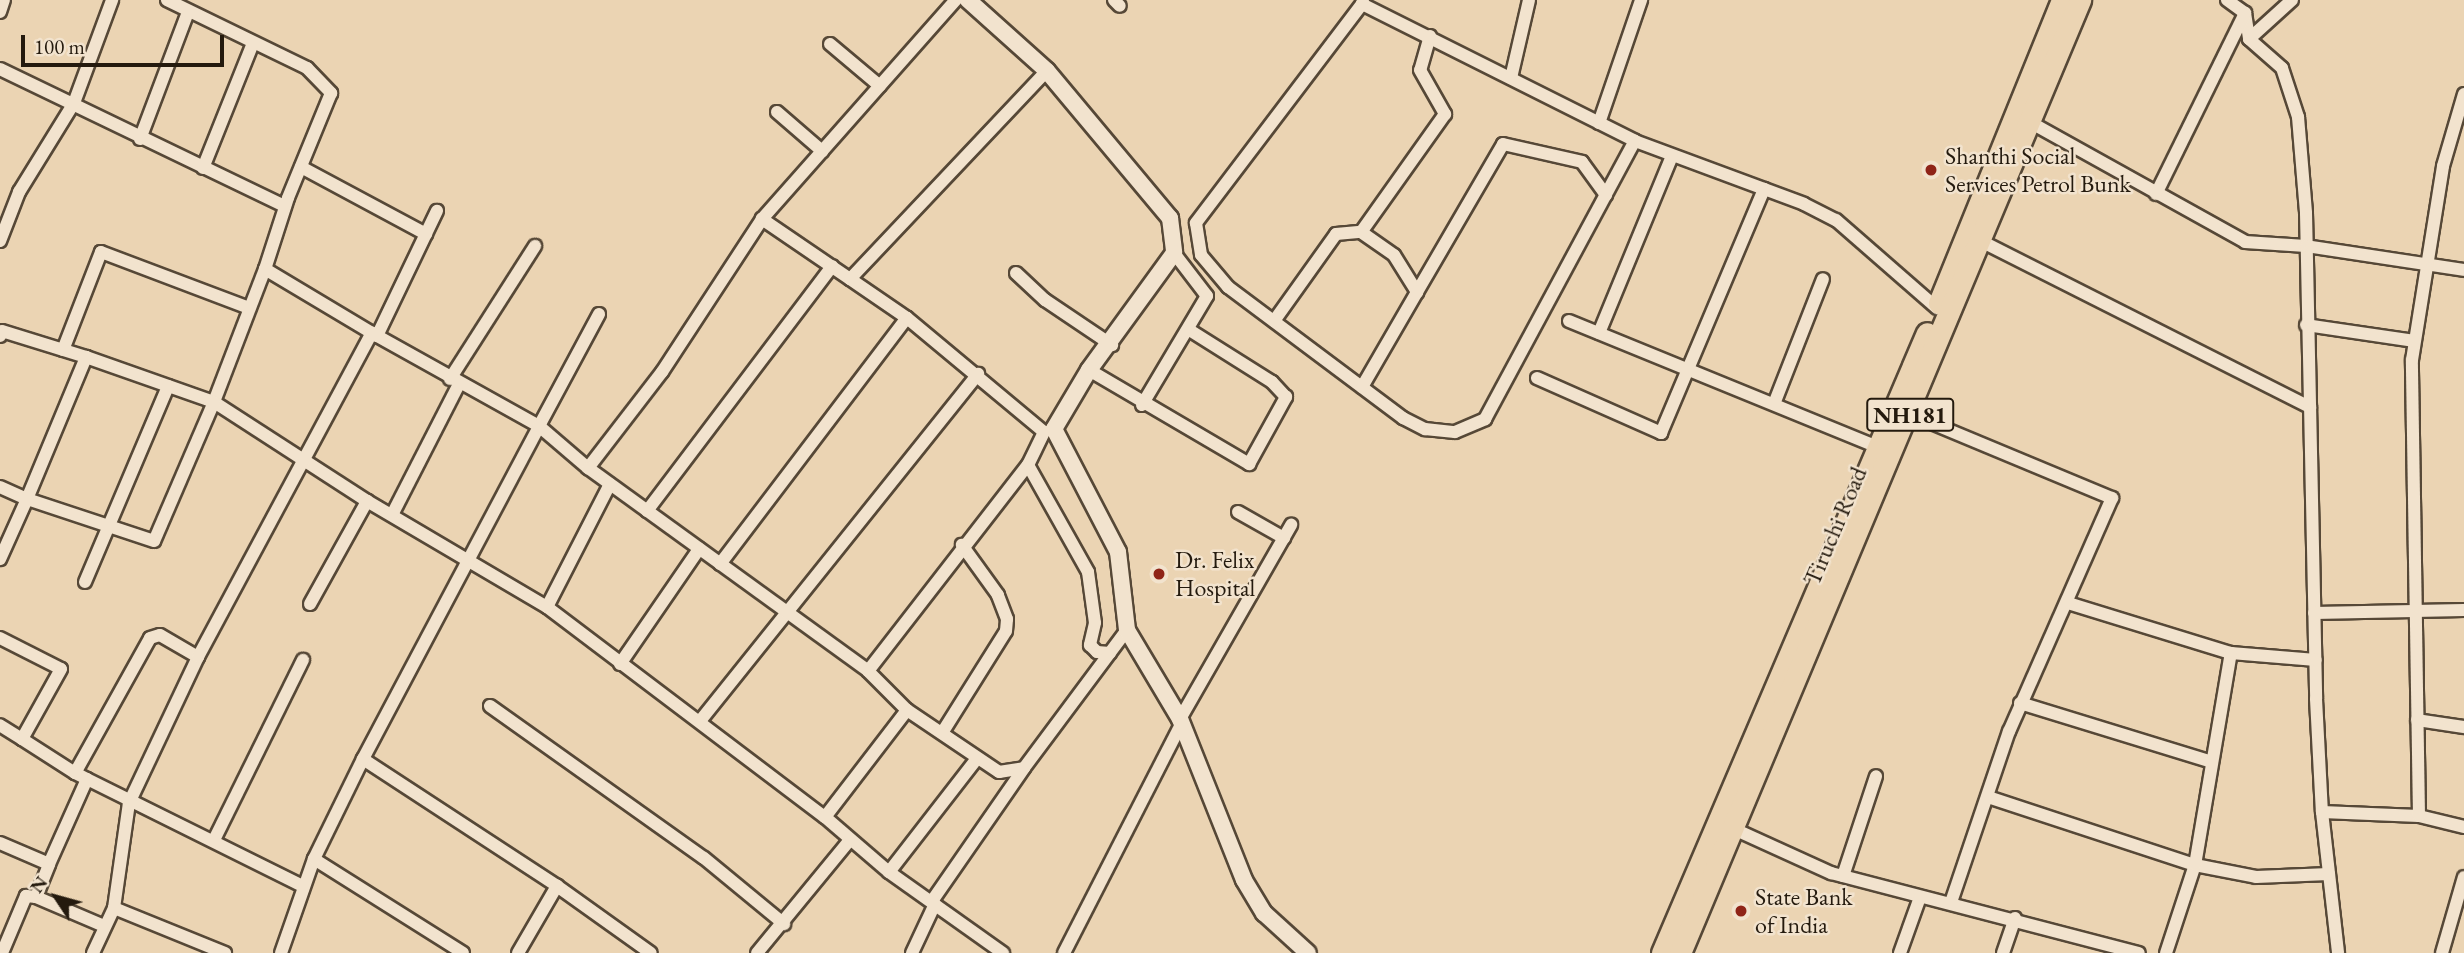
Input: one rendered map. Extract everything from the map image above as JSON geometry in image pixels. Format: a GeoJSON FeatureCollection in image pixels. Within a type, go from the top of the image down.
{"type":"FeatureCollection","features":[{"type":"Feature","properties":{"kind":"highway","name":"Tiruchi Road"},"geometry":{"type":"LineString","coordinates":[[1662,953],[1880,448],[2062,0]]}},
{"type":"Feature","properties":{"kind":"highway","name":"Tiruchi Road"},"geometry":{"type":"LineString","coordinates":[[1680,953],[1910,414],[1979,240],[2080,0]]}},
{"type":"Feature","properties":{"kind":"street"},"geometry":{"type":"LineString","coordinates":[[0,12],[4,0]]}},
{"type":"Feature","properties":{"kind":"street"},"geometry":{"type":"LineString","coordinates":[[0,241],[19,192],[74,103],[111,0]]}},
{"type":"Feature","properties":{"kind":"street"},"geometry":{"type":"LineString","coordinates":[[0,486],[27,499],[154,541],[214,402],[265,269],[285,206],[331,93],[307,68],[167,0]]}},
{"type":"Feature","properties":{"kind":"street"},"geometry":{"type":"LineString","coordinates":[[588,468],[662,372],[762,219],[956,0]]}},
{"type":"Feature","properties":{"kind":"street"},"geometry":{"type":"LineString","coordinates":[[968,0],[1047,71],[1170,218],[1174,253],[1207,296],[1142,405]]}},
{"type":"Feature","properties":{"kind":"street"},"geometry":{"type":"LineString","coordinates":[[1511,78],[1530,0]]}},
{"type":"Feature","properties":{"kind":"street"},"geometry":{"type":"LineString","coordinates":[[1599,123],[1641,0]]}},
{"type":"Feature","properties":{"kind":"street"},"geometry":{"type":"LineString","coordinates":[[2227,0],[2245,13],[2249,39],[2282,68],[2298,117],[2306,246],[2314,613],[2322,812],[2338,953]]}},
{"type":"Feature","properties":{"kind":"street"},"geometry":{"type":"LineString","coordinates":[[2249,39],[2292,0]]}},
{"type":"Feature","properties":{"kind":"street"},"geometry":{"type":"LineString","coordinates":[[1635,141],[1485,419],[1455,432],[1425,429],[1362,387],[1228,287],[1201,255],[1196,223],[1362,2],[1635,141],[1764,189],[1836,220],[1937,308]]}},
{"type":"Feature","properties":{"kind":"street"},"geometry":{"type":"LineString","coordinates":[[140,139],[188,12]]}},
{"type":"Feature","properties":{"kind":"street"},"geometry":{"type":"LineString","coordinates":[[2157,194],[2245,13]]}},
{"type":"Feature","properties":{"kind":"street"},"geometry":{"type":"LineString","coordinates":[[1361,232],[1445,114],[1420,69],[1430,37]]}},
{"type":"Feature","properties":{"kind":"street"},"geometry":{"type":"LineString","coordinates":[[203,168],[253,43]]}},
{"type":"Feature","properties":{"kind":"street"},"geometry":{"type":"LineString","coordinates":[[830,44],[880,86]]}},
{"type":"Feature","properties":{"kind":"street"},"geometry":{"type":"LineString","coordinates":[[0,69],[74,103],[140,139],[285,206]]}},
{"type":"Feature","properties":{"kind":"street"},"geometry":{"type":"LineString","coordinates":[[850,279],[1047,71]]}},
{"type":"Feature","properties":{"kind":"street"},"geometry":{"type":"LineString","coordinates":[[2419,816],[2414,610],[2414,341],[2424,264],[2443,166],[2464,94]]}},
{"type":"Feature","properties":{"kind":"street"},"geometry":{"type":"LineString","coordinates":[[777,112],[822,152]]}},
{"type":"Feature","properties":{"kind":"street"},"geometry":{"type":"LineString","coordinates":[[2028,121],[2245,242],[2306,246],[2464,270]]}},
{"type":"Feature","properties":{"kind":"street"},"geometry":{"type":"LineString","coordinates":[[1362,387],[1503,144],[1582,162],[1606,195]]}},
{"type":"Feature","properties":{"kind":"street"},"geometry":{"type":"LineString","coordinates":[[1599,333],[1672,156]]}},
{"type":"Feature","properties":{"kind":"street"},"geometry":{"type":"LineString","coordinates":[[301,167],[426,234]]}},
{"type":"Feature","properties":{"kind":"street"},"geometry":{"type":"LineString","coordinates":[[1537,378],[1661,433],[1764,189]]}},
{"type":"Feature","properties":{"kind":"street"},"geometry":{"type":"LineString","coordinates":[[93,953],[114,908],[129,803],[198,657],[374,334],[437,211]]}},
{"type":"Feature","properties":{"kind":"street"},"geometry":{"type":"LineString","coordinates":[[762,219],[907,318],[978,374],[1044,432],[1028,465],[961,545],[868,671]]}},
{"type":"Feature","properties":{"kind":"street"},"geometry":{"type":"LineString","coordinates":[[1274,321],[1336,234],[1361,232],[1394,255],[1417,292]]}},
{"type":"Feature","properties":{"kind":"street"},"geometry":{"type":"LineString","coordinates":[[1979,240],[2311,407]]}},
{"type":"Feature","properties":{"kind":"street"},"geometry":{"type":"LineString","coordinates":[[392,514],[454,382],[535,246]]}},
{"type":"Feature","properties":{"kind":"street"},"geometry":{"type":"LineString","coordinates":[[63,350],[101,252],[249,308]]}},
{"type":"Feature","properties":{"kind":"street"},"geometry":{"type":"LineString","coordinates":[[1174,253],[1112,345],[1089,370],[1054,429],[1118,552],[1127,630],[1180,722],[1244,880],[1264,913],[1308,953]]}},
{"type":"Feature","properties":{"kind":"street"},"geometry":{"type":"LineString","coordinates":[[647,510],[832,266]]}},
{"type":"Feature","properties":{"kind":"street"},"geometry":{"type":"LineString","coordinates":[[265,269],[454,382],[539,426],[588,468],[868,671],[907,710],[976,760],[999,772],[1024,768]]}},
{"type":"Feature","properties":{"kind":"street"},"geometry":{"type":"LineString","coordinates":[[1016,273],[1045,300],[1112,345]]}},
{"type":"Feature","properties":{"kind":"street"},"geometry":{"type":"LineString","coordinates":[[1774,404],[1823,279]]}},
{"type":"Feature","properties":{"kind":"street"},"geometry":{"type":"LineString","coordinates":[[281,953],[314,859],[363,759],[599,314]]}},
{"type":"Feature","properties":{"kind":"street"},"geometry":{"type":"LineString","coordinates":[[720,564],[907,318]]}},
{"type":"Feature","properties":{"kind":"street"},"geometry":{"type":"LineString","coordinates":[[1569,321],[1880,448]]}},
{"type":"Feature","properties":{"kind":"street"},"geometry":{"type":"LineString","coordinates":[[2306,325],[2414,341]]}},
{"type":"Feature","properties":{"kind":"street"},"geometry":{"type":"LineString","coordinates":[[1089,370],[1142,405],[1242,463],[1255,458],[1286,397],[1272,382],[1188,329]]}},
{"type":"Feature","properties":{"kind":"street"},"geometry":{"type":"LineString","coordinates":[[1,333],[86,357],[214,402],[368,500],[547,607],[825,817],[849,841],[1003,953]]}},
{"type":"Feature","properties":{"kind":"street"},"geometry":{"type":"LineString","coordinates":[[0,559],[86,357]]}},
{"type":"Feature","properties":{"kind":"street"},"geometry":{"type":"LineString","coordinates":[[700,721],[978,374]]}},
{"type":"Feature","properties":{"kind":"street"},"geometry":{"type":"LineString","coordinates":[[85,582],[168,386]]}},
{"type":"Feature","properties":{"kind":"street"},"geometry":{"type":"LineString","coordinates":[[1910,414],[2112,498],[2068,603],[2020,703],[1951,902]]}},
{"type":"Feature","properties":{"kind":"street"},"geometry":{"type":"LineString","coordinates":[[1028,465],[1088,572],[1095,623],[1090,645],[1097,652],[1110,653]]}},
{"type":"Feature","properties":{"kind":"street"},"geometry":{"type":"LineString","coordinates":[[547,607],[610,484]]}},
{"type":"Feature","properties":{"kind":"street"},"geometry":{"type":"LineString","coordinates":[[310,604],[368,500]]}},
{"type":"Feature","properties":{"kind":"street"},"geometry":{"type":"LineString","coordinates":[[1238,512],[1284,538]]}},
{"type":"Feature","properties":{"kind":"street"},"geometry":{"type":"LineString","coordinates":[[1064,953],[1180,722],[1291,525]]}},
{"type":"Feature","properties":{"kind":"street"},"geometry":{"type":"LineString","coordinates":[[942,733],[1006,631],[1007,619],[998,594],[961,545]]}},
{"type":"Feature","properties":{"kind":"street"},"geometry":{"type":"LineString","coordinates":[[620,664],[699,549]]}},
{"type":"Feature","properties":{"kind":"street"},"geometry":{"type":"LineString","coordinates":[[2068,603],[2231,653],[2316,660]]}},
{"type":"Feature","properties":{"kind":"street"},"geometry":{"type":"LineString","coordinates":[[2314,613],[2464,610]]}},
{"type":"Feature","properties":{"kind":"street"},"geometry":{"type":"LineString","coordinates":[[912,953],[934,902],[1024,768],[1127,630]]}},
{"type":"Feature","properties":{"kind":"street"},"geometry":{"type":"LineString","coordinates":[[75,773],[150,638],[160,635],[198,657]]}},
{"type":"Feature","properties":{"kind":"street"},"geometry":{"type":"LineString","coordinates":[[0,638],[61,669],[22,739]]}},
{"type":"Feature","properties":{"kind":"street"},"geometry":{"type":"LineString","coordinates":[[2166,953],[2195,865],[2231,653]]}},
{"type":"Feature","properties":{"kind":"street"},"geometry":{"type":"LineString","coordinates":[[214,840],[303,660]]}},
{"type":"Feature","properties":{"kind":"street"},"geometry":{"type":"LineString","coordinates":[[2020,703],[2213,762]]}},
{"type":"Feature","properties":{"kind":"street"},"geometry":{"type":"LineString","coordinates":[[490,706],[704,858],[784,924]]}},
{"type":"Feature","properties":{"kind":"street"},"geometry":{"type":"LineString","coordinates":[[825,817],[907,710]]}},
{"type":"Feature","properties":{"kind":"street"},"geometry":{"type":"LineString","coordinates":[[2417,720],[2464,727]]}},
{"type":"Feature","properties":{"kind":"street"},"geometry":{"type":"LineString","coordinates":[[0,725],[75,773],[129,803],[214,840],[303,886]]}},
{"type":"Feature","properties":{"kind":"street"},"geometry":{"type":"LineString","coordinates":[[363,759],[557,886],[651,953]]}},
{"type":"Feature","properties":{"kind":"street"},"geometry":{"type":"LineString","coordinates":[[890,872],[976,760]]}},
{"type":"Feature","properties":{"kind":"street"},"geometry":{"type":"LineString","coordinates":[[1843,876],[1876,776]]}},
{"type":"Feature","properties":{"kind":"street"},"geometry":{"type":"LineString","coordinates":[[36,897],[87,779]]}},
{"type":"Feature","properties":{"kind":"street"},"geometry":{"type":"LineString","coordinates":[[1988,797],[2195,865],[2256,877],[2329,874]]}},
{"type":"Feature","properties":{"kind":"street"},"geometry":{"type":"LineString","coordinates":[[2322,812],[2419,816],[2464,827]]}},
{"type":"Feature","properties":{"kind":"street"},"geometry":{"type":"LineString","coordinates":[[1734,829],[1843,876],[1920,897],[2015,918],[2139,953]]}},
{"type":"Feature","properties":{"kind":"street"},"geometry":{"type":"LineString","coordinates":[[757,953],[784,924],[849,841]]}},
{"type":"Feature","properties":{"kind":"street"},"geometry":{"type":"LineString","coordinates":[[0,843],[49,864]]}},
{"type":"Feature","properties":{"kind":"street"},"geometry":{"type":"LineString","coordinates":[[314,859],[463,953]]}},
{"type":"Feature","properties":{"kind":"street"},"geometry":{"type":"LineString","coordinates":[[2442,953],[2464,877]]}},
{"type":"Feature","properties":{"kind":"street"},"geometry":{"type":"LineString","coordinates":[[518,953],[557,886]]}},
{"type":"Feature","properties":{"kind":"street"},"geometry":{"type":"LineString","coordinates":[[2,953],[26,896],[36,897],[104,926]]}},
{"type":"Feature","properties":{"kind":"street"},"geometry":{"type":"LineString","coordinates":[[1900,953],[1920,897]]}},
{"type":"Feature","properties":{"kind":"street"},"geometry":{"type":"LineString","coordinates":[[114,908],[225,953]]}},
{"type":"Feature","properties":{"kind":"street"},"geometry":{"type":"LineString","coordinates":[[2003,953],[2015,918]]}},
{"type":"Feature","properties":{"kind":"street"},"geometry":{"type":"LineString","coordinates":[[2082,953],[2087,939]]}},
{"type":"Feature","properties":{"kind":"place","name":"Shanthi Social Services Petrol Bunk"},"geometry":{"type":"Point","coordinates":[1931,170]}},
{"type":"Feature","properties":{"kind":"place","name":"Dr. Felix Hospital"},"geometry":{"type":"Point","coordinates":[1159,574]}},
{"type":"Feature","properties":{"kind":"place","name":"State Bank of India"},"geometry":{"type":"Point","coordinates":[1741,911]}}]}
